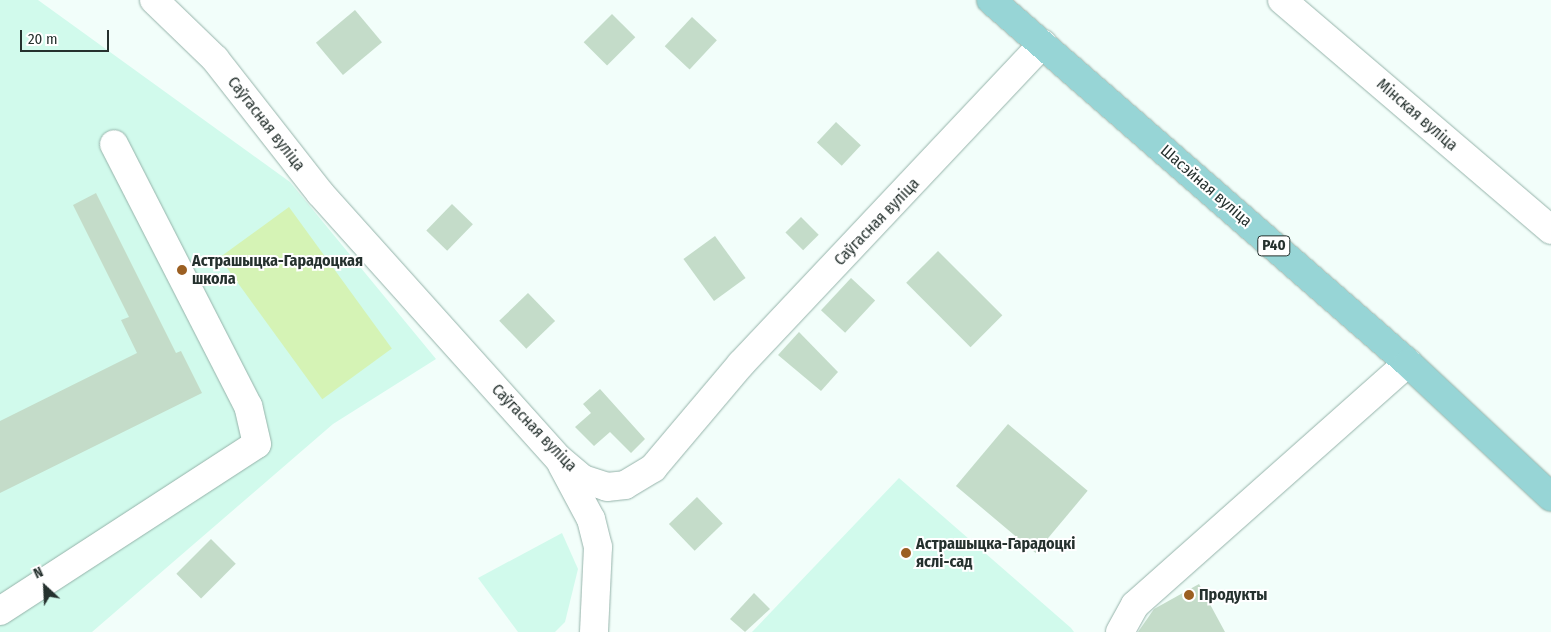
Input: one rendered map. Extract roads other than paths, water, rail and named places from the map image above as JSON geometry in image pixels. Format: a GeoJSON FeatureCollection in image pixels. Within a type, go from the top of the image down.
{"type":"FeatureCollection","features":[{"type":"Feature","properties":{"kind":"main road","name":"Шасэйная вуліца"},"geometry":{"type":"LineString","coordinates":[[991,0],[1408,363],[1551,497]]}},
{"type":"Feature","properties":{"kind":"street","name":"Саўгасная вуліца"},"geometry":{"type":"LineString","coordinates":[[154,0],[215,59],[320,192],[559,459],[583,479],[607,487],[625,485],[653,468],[741,364],[1043,44]]}},
{"type":"Feature","properties":{"kind":"street","name":"Мінская вуліца"},"geometry":{"type":"LineString","coordinates":[[1282,0],[1551,230]]}},
{"type":"Feature","properties":{"kind":"street"},"geometry":{"type":"LineString","coordinates":[[0,611],[256,444],[248,406],[114,144]]}},
{"type":"Feature","properties":{"kind":"street"},"geometry":{"type":"LineString","coordinates":[[1120,632],[1135,605],[1408,363]]}},
{"type":"Feature","properties":{"kind":"street"},"geometry":{"type":"LineString","coordinates":[[559,459],[591,519],[598,547],[594,632]]}},
{"type":"Feature","properties":{"kind":"place","name":"Астрашыцка-Гарадоцкая школа"},"geometry":{"type":"Point","coordinates":[182,270]}},
{"type":"Feature","properties":{"kind":"place","name":"Астрашыцка-Гарадоцкі яслі-сад"},"geometry":{"type":"Point","coordinates":[906,553]}},
{"type":"Feature","properties":{"kind":"place","name":"Продукты"},"geometry":{"type":"Point","coordinates":[1189,595]}}]}
